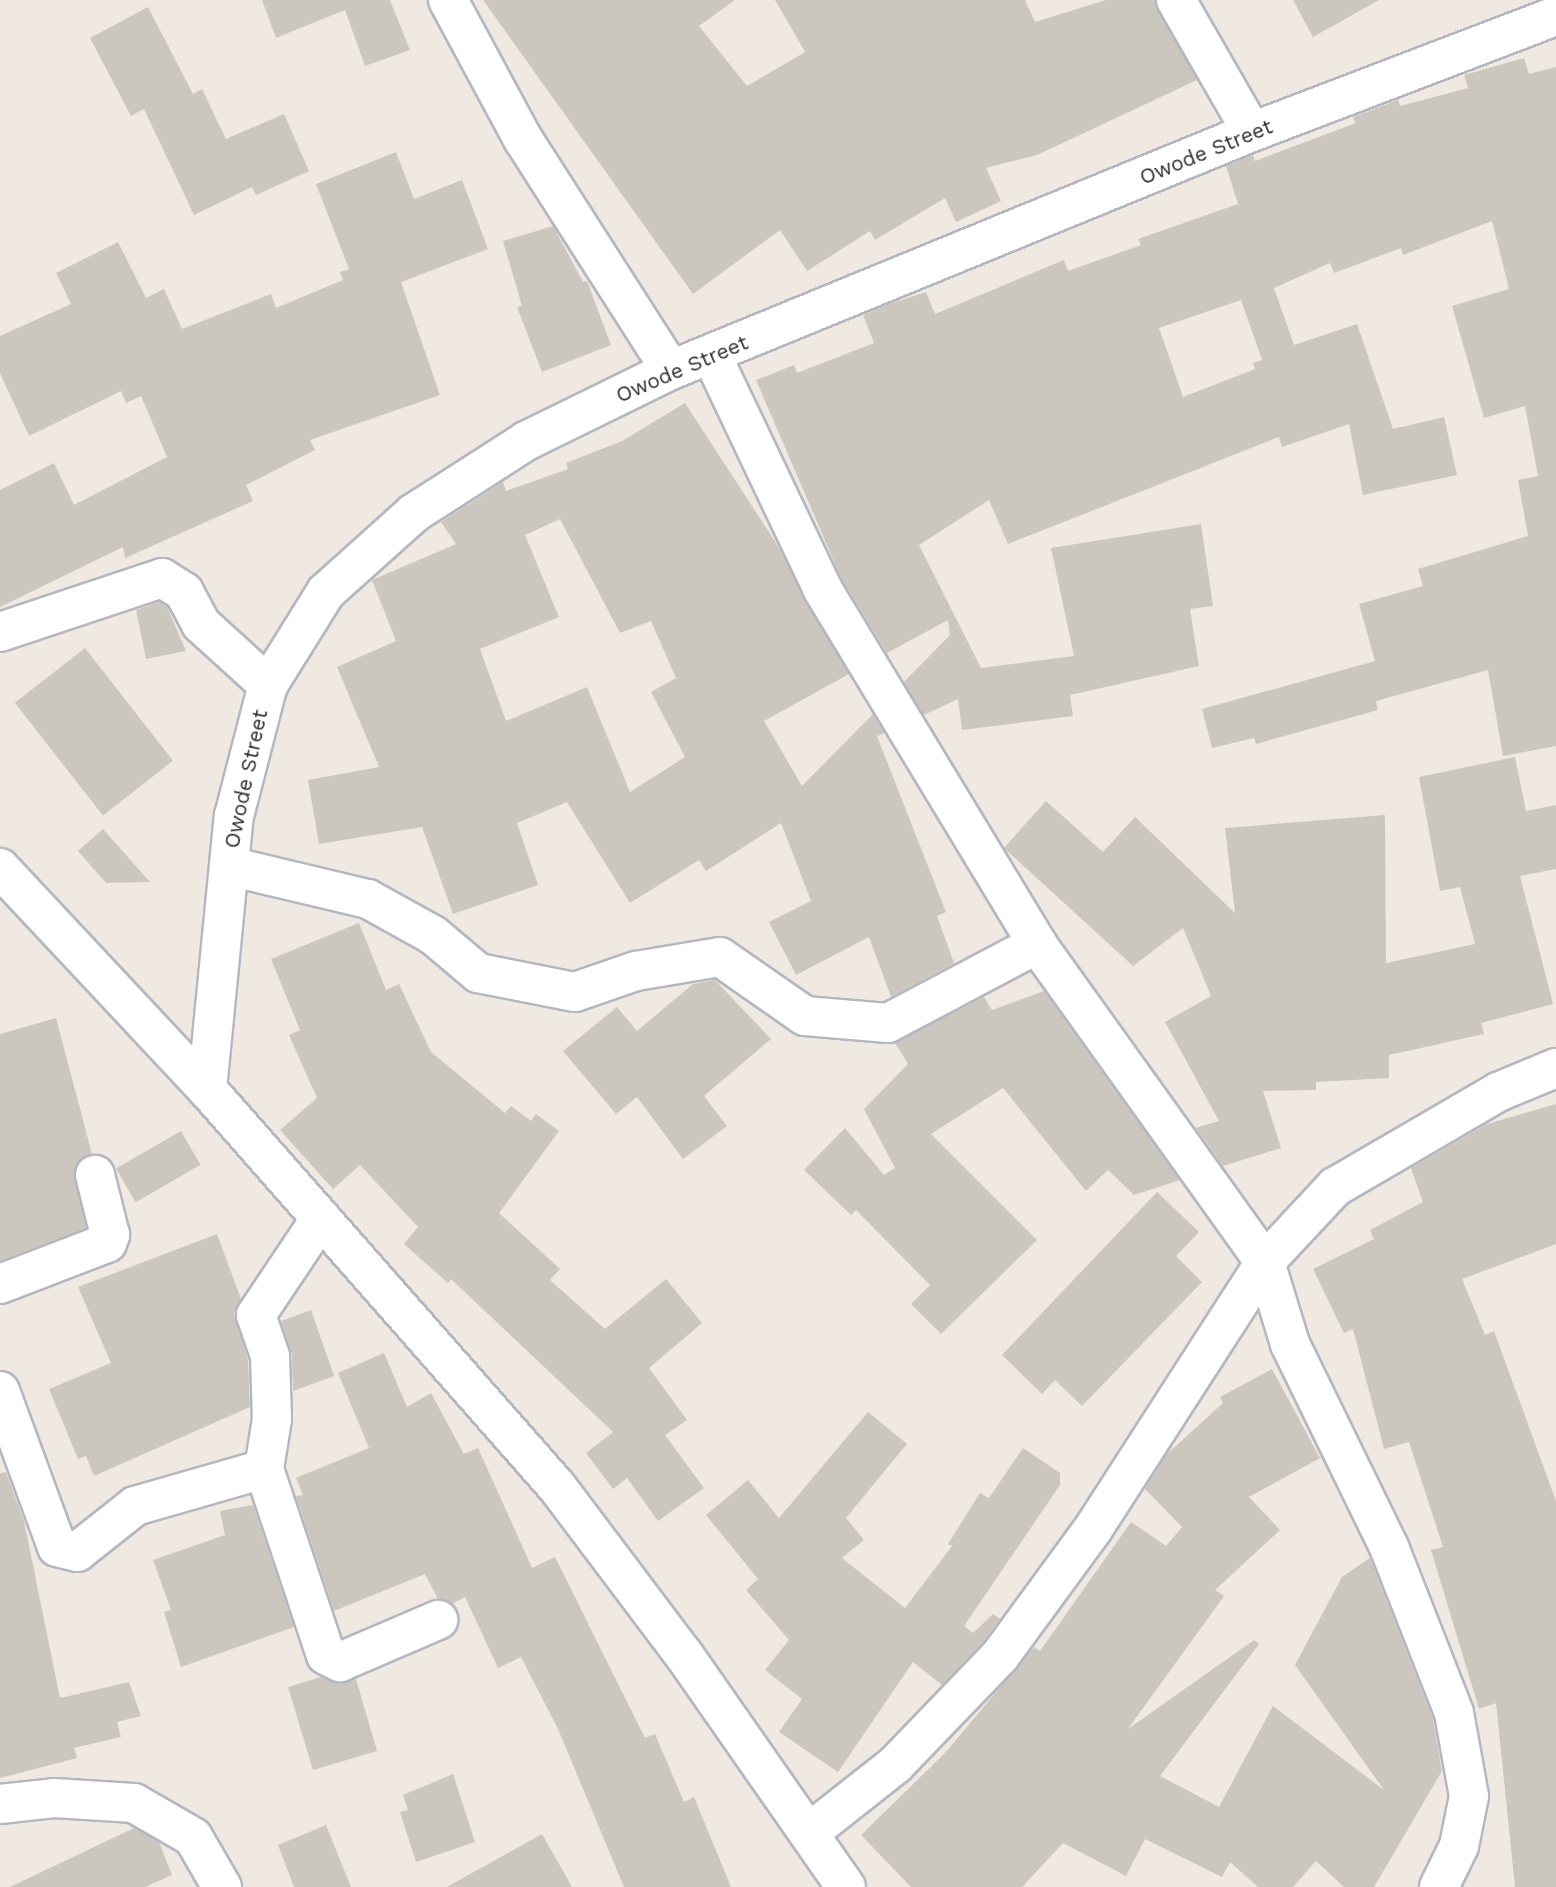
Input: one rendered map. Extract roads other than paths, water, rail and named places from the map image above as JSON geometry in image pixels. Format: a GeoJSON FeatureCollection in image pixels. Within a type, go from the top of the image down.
{"type":"FeatureCollection","features":[{"type":"Feature","properties":{"kind":"street"},"geometry":{"type":"LineString","coordinates":[[448,0],[523,139],[671,370]]}},
{"type":"Feature","properties":{"kind":"street"},"geometry":{"type":"LineString","coordinates":[[1176,0],[1252,132]]}},
{"type":"Feature","properties":{"kind":"street","name":"Owode Street"},"geometry":{"type":"LineString","coordinates":[[207,1089],[237,803],[268,685],[326,592],[414,513],[526,441],[671,370],[712,356],[1252,132],[1556,16]]}},
{"type":"Feature","properties":{"kind":"street"},"geometry":{"type":"LineString","coordinates":[[712,356],[823,590],[1037,944],[1265,1262],[1290,1345],[1389,1547],[1454,1713],[1469,1796],[1459,1846],[1439,1887]]}},
{"type":"Feature","properties":{"kind":"street"},"geometry":{"type":"LineString","coordinates":[[0,632],[162,578],[184,592],[201,624],[268,685]]}},
{"type":"Feature","properties":{"kind":"street"},"geometry":{"type":"LineString","coordinates":[[229,866],[368,899],[433,935],[478,973],[575,992],[636,971],[720,957],[805,1016],[888,1023],[1037,944]]}},
{"type":"Feature","properties":{"kind":"street"},"geometry":{"type":"LineString","coordinates":[[0,868],[207,1089],[558,1488],[810,1832],[846,1887]]}},
{"type":"Feature","properties":{"kind":"street"},"geometry":{"type":"LineString","coordinates":[[810,1832],[896,1764],[1000,1656],[1093,1529],[1265,1262],[1335,1187],[1499,1091],[1556,1068]]}},
{"type":"Feature","properties":{"kind":"street"},"geometry":{"type":"LineString","coordinates":[[0,1284],[107,1242],[110,1235],[95,1175]]}},
{"type":"Feature","properties":{"kind":"street"},"geometry":{"type":"LineString","coordinates":[[321,1218],[256,1315],[270,1356],[272,1419],[264,1469],[326,1655],[340,1662],[438,1620]]}},
{"type":"Feature","properties":{"kind":"street"},"geometry":{"type":"LineString","coordinates":[[0,1391],[57,1547],[77,1552],[135,1506],[264,1469]]}},
{"type":"Feature","properties":{"kind":"street"},"geometry":{"type":"LineString","coordinates":[[0,1804],[54,1798],[134,1803],[193,1837],[222,1887]]}}]}
